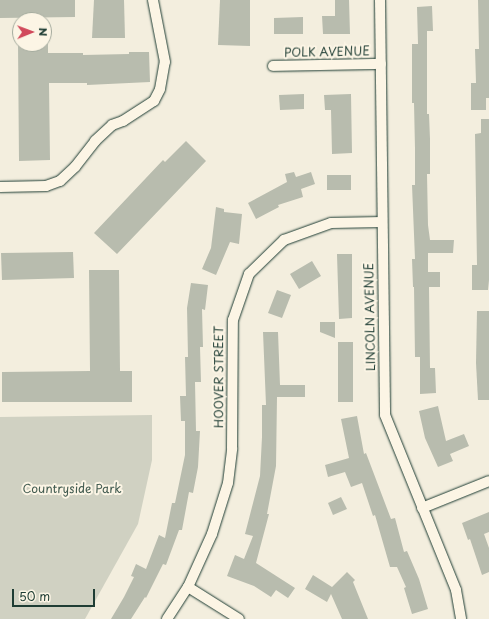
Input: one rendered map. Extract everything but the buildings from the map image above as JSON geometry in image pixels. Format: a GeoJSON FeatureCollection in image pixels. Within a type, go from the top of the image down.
{"type":"FeatureCollection","features":[{"type":"Feature","properties":{"kind":"street"},"geometry":{"type":"LineString","coordinates":[[0,187],[46,186],[60,181],[75,167],[94,141],[112,125],[129,117],[154,101],[160,89],[165,62],[152,0]]}},
{"type":"Feature","properties":{"kind":"street","name":"LINCOLN AVENUE"},"geometry":{"type":"LineString","coordinates":[[380,0],[385,415],[456,590],[461,619]]}},
{"type":"Feature","properties":{"kind":"street","name":"POLK AVENUE"},"geometry":{"type":"LineString","coordinates":[[273,66],[381,64]]}},
{"type":"Feature","properties":{"kind":"street","name":"HOOVER STREET"},"geometry":{"type":"LineString","coordinates":[[167,619],[188,587],[212,534],[228,483],[232,448],[232,320],[249,274],[284,240],[331,223],[382,222]]}},
{"type":"Feature","properties":{"kind":"street"},"geometry":{"type":"LineString","coordinates":[[422,508],[489,481]]}},
{"type":"Feature","properties":{"kind":"street"},"geometry":{"type":"LineString","coordinates":[[188,587],[239,619]]}},
{"type":"Feature","properties":{"kind":"green space","name":"Countryside Park"},"geometry":{"type":"Polygon","coordinates":[[[152,415],[152,460],[138,524],[85,619],[0,619],[0,417],[152,415]]]}}]}
